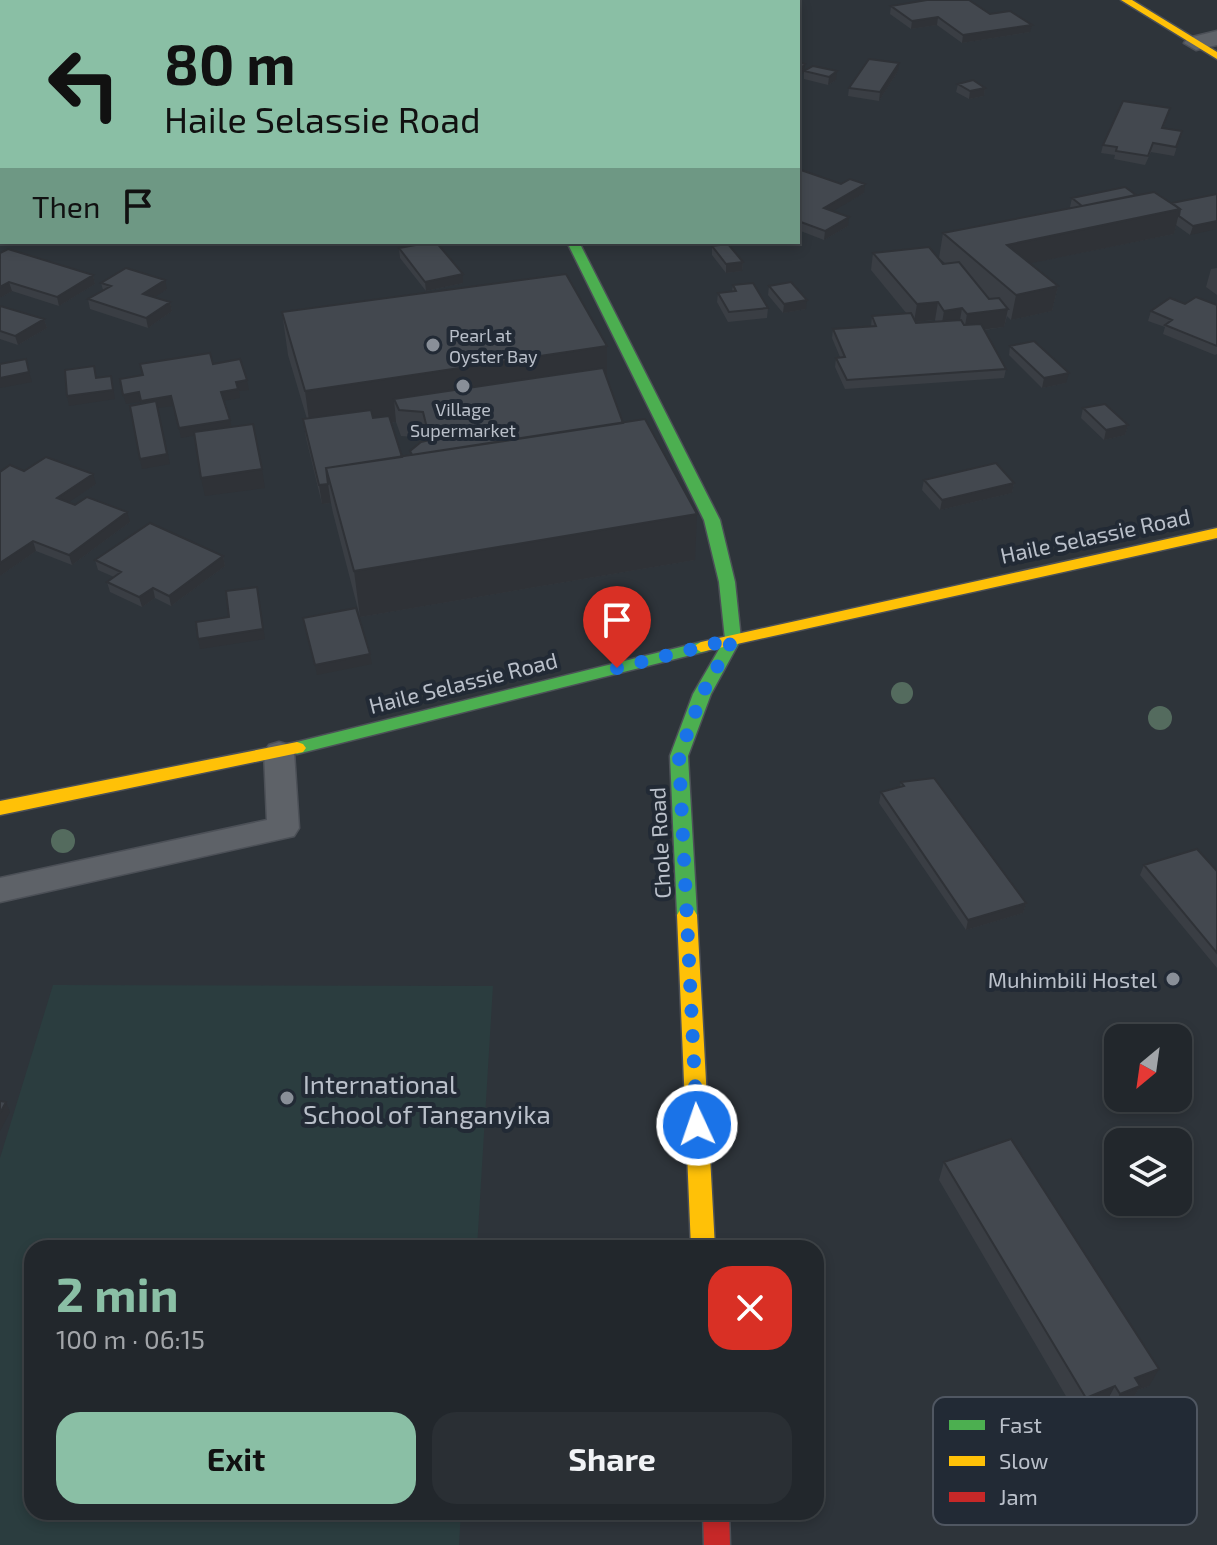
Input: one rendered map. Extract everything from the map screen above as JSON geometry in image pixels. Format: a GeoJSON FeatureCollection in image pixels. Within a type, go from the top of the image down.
{"type":"FeatureCollection","features":[{"type":"Feature","properties":{"kind":"street"},"geometry":{"type":"LineString","coordinates":[[1126,0],[1206,41],[1217,56]]}},
{"type":"Feature","properties":{"kind":"street"},"geometry":{"type":"LineString","coordinates":[[574,244],[712,520],[727,582],[733,639]]}},
{"type":"Feature","properties":{"kind":"street","name":"Haile Selassie Road"},"geometry":{"type":"LineString","coordinates":[[0,808],[279,752],[733,639],[1217,533]]}},
{"type":"Feature","properties":{"kind":"street","name":"Chole Road"},"geometry":{"type":"LineString","coordinates":[[703,1240],[679,756],[702,694],[733,639]]}},
{"type":"Feature","properties":{"kind":"street"},"geometry":{"type":"LineString","coordinates":[[716,1520],[717,1545]]}},
{"type":"Feature","properties":{"kind":"lane"},"geometry":{"type":"LineString","coordinates":[[0,890],[283,828],[279,752]]}},
{"type":"Feature","properties":{"kind":"shaded area"},"geometry":{"type":"Polygon","coordinates":[[[53,985],[493,986],[477,1240],[24,1240],[24,1520],[461,1520],[459,1545],[0,1545],[0,1158],[53,985]]]}},
{"type":"Feature","properties":{"kind":"building"},"geometry":{"type":"Polygon","coordinates":[[[927,0],[969,0],[990,14],[1010,11],[1032,25],[963,35],[938,17],[912,21],[891,6],[927,0]]]}},
{"type":"Feature","properties":{"kind":"building"},"geometry":{"type":"Polygon","coordinates":[[[869,59],[899,63],[880,92],[849,88],[869,59]]]}},
{"type":"Feature","properties":{"kind":"building"},"geometry":{"type":"Polygon","coordinates":[[[813,66],[837,71],[829,77],[804,71],[813,66]]]}},
{"type":"Feature","properties":{"kind":"building"},"geometry":{"type":"Polygon","coordinates":[[[973,80],[985,88],[970,91],[958,84],[973,80]]]}},
{"type":"Feature","properties":{"kind":"building"},"geometry":{"type":"Polygon","coordinates":[[[1123,101],[1170,108],[1162,128],[1182,131],[1176,147],[1153,143],[1148,156],[1116,151],[1117,147],[1103,145],[1123,101]]]}},
{"type":"Feature","properties":{"kind":"building"},"geometry":{"type":"Polygon","coordinates":[[[800,170],[841,184],[850,179],[865,184],[824,208],[849,217],[825,231],[800,222],[800,170]]]}},
{"type":"Feature","properties":{"kind":"building"},"geometry":{"type":"Polygon","coordinates":[[[1125,187],[1136,195],[1082,206],[1072,198],[1125,187]]]}},
{"type":"Feature","properties":{"kind":"building"},"geometry":{"type":"Polygon","coordinates":[[[1154,192],[1180,209],[1007,245],[1058,286],[1016,295],[943,233],[1154,192]]]}},
{"type":"Feature","properties":{"kind":"building"},"geometry":{"type":"Polygon","coordinates":[[[1217,194],[1217,221],[1193,226],[1179,216],[1180,209],[1172,203],[1217,194]]]}},
{"type":"Feature","properties":{"kind":"building"},"geometry":{"type":"Polygon","coordinates":[[[438,244],[463,274],[425,282],[399,248],[438,244]]]}},
{"type":"Feature","properties":{"kind":"building"},"geometry":{"type":"Polygon","coordinates":[[[728,244],[743,262],[726,264],[712,246],[728,244]]]}},
{"type":"Feature","properties":{"kind":"building"},"geometry":{"type":"Polygon","coordinates":[[[929,247],[943,264],[959,262],[989,299],[999,298],[1008,309],[967,314],[962,308],[944,311],[938,302],[917,304],[873,253],[929,247]]]}},
{"type":"Feature","properties":{"kind":"building"},"geometry":{"type":"Polygon","coordinates":[[[8,249],[93,275],[57,297],[9,282],[0,287],[0,253],[8,249]]]}},
{"type":"Feature","properties":{"kind":"building"},"geometry":{"type":"Polygon","coordinates":[[[126,268],[165,280],[143,294],[170,302],[146,318],[88,299],[111,286],[101,283],[126,268]]]}},
{"type":"Feature","properties":{"kind":"building"},"geometry":{"type":"Polygon","coordinates":[[[566,274],[607,346],[305,391],[282,312],[566,274]]]}},
{"type":"Feature","properties":{"kind":"building"},"geometry":{"type":"Polygon","coordinates":[[[791,282],[807,300],[784,304],[769,286],[791,282]]]}},
{"type":"Feature","properties":{"kind":"building"},"geometry":{"type":"Polygon","coordinates":[[[753,283],[768,308],[729,312],[718,293],[736,291],[733,285],[753,283]]]}},
{"type":"Feature","properties":{"kind":"building"},"geometry":{"type":"Polygon","coordinates":[[[1196,297],[1217,305],[1217,346],[1165,325],[1172,320],[1151,311],[1170,298],[1185,304],[1196,297]]]}},
{"type":"Feature","properties":{"kind":"building"},"geometry":{"type":"Polygon","coordinates":[[[0,306],[44,319],[15,336],[0,331],[0,306]]]}},
{"type":"Feature","properties":{"kind":"building"},"geometry":{"type":"Polygon","coordinates":[[[911,313],[916,323],[961,320],[964,325],[981,324],[1006,369],[847,380],[836,358],[845,357],[833,329],[876,326],[872,316],[911,313]]]}},
{"type":"Feature","properties":{"kind":"building"},"geometry":{"type":"Polygon","coordinates":[[[1034,341],[1069,373],[1044,378],[1010,346],[1034,341]]]}},
{"type":"Feature","properties":{"kind":"building"},"geometry":{"type":"Polygon","coordinates":[[[210,353],[213,364],[240,359],[247,380],[236,382],[238,389],[221,392],[230,420],[179,428],[171,396],[141,401],[139,392],[123,395],[120,379],[143,375],[140,364],[210,353]]]}},
{"type":"Feature","properties":{"kind":"building"},"geometry":{"type":"Polygon","coordinates":[[[26,359],[29,372],[0,378],[0,364],[26,359]]]}},
{"type":"Feature","properties":{"kind":"building"},"geometry":{"type":"Polygon","coordinates":[[[94,366],[96,378],[111,376],[113,390],[67,396],[65,370],[94,366]]]}},
{"type":"Feature","properties":{"kind":"building"},"geometry":{"type":"Polygon","coordinates":[[[603,368],[623,423],[412,455],[410,451],[421,442],[430,440],[423,412],[399,410],[394,399],[603,368]]]}},
{"type":"Feature","properties":{"kind":"building"},"geometry":{"type":"Polygon","coordinates":[[[156,401],[167,454],[140,459],[130,406],[156,401]]]}},
{"type":"Feature","properties":{"kind":"building"},"geometry":{"type":"Polygon","coordinates":[[[1105,404],[1128,425],[1106,430],[1083,408],[1105,404]]]}},
{"type":"Feature","properties":{"kind":"building"},"geometry":{"type":"Polygon","coordinates":[[[371,410],[373,418],[389,416],[402,457],[326,468],[328,484],[319,485],[303,419],[371,410]]]}},
{"type":"Feature","properties":{"kind":"building"},"geometry":{"type":"Polygon","coordinates":[[[645,419],[697,514],[354,571],[326,468],[645,419]]]}},
{"type":"Feature","properties":{"kind":"building"},"geometry":{"type":"Polygon","coordinates":[[[253,424],[262,469],[201,478],[194,432],[253,424]]]}},
{"type":"Feature","properties":{"kind":"building"},"geometry":{"type":"Polygon","coordinates":[[[46,457],[93,474],[57,498],[75,505],[87,497],[127,512],[69,555],[33,541],[0,563],[0,472],[10,465],[24,471],[46,457]]]}},
{"type":"Feature","properties":{"kind":"building"},"geometry":{"type":"Polygon","coordinates":[[[996,463],[1014,483],[942,500],[924,480],[996,463]]]}},
{"type":"Feature","properties":{"kind":"building"},"geometry":{"type":"Polygon","coordinates":[[[150,523],[223,556],[169,596],[153,588],[139,597],[107,582],[121,572],[95,560],[150,523]]]}},
{"type":"Feature","properties":{"kind":"building"},"geometry":{"type":"Polygon","coordinates":[[[257,587],[263,629],[198,639],[196,622],[229,617],[226,591],[257,587]]]}},
{"type":"Feature","properties":{"kind":"building"},"geometry":{"type":"Polygon","coordinates":[[[356,608],[370,654],[315,665],[303,618],[356,608]]]}},
{"type":"Feature","properties":{"kind":"building"},"geometry":{"type":"Polygon","coordinates":[[[934,778],[1026,903],[968,920],[881,792],[904,786],[901,782],[934,778]]]}},
{"type":"Feature","properties":{"kind":"building"},"geometry":{"type":"Polygon","coordinates":[[[1197,849],[1217,871],[1217,953],[1144,865],[1197,849]]]}},
{"type":"Feature","properties":{"kind":"building"},"geometry":{"type":"Polygon","coordinates":[[[1011,1139],[1159,1369],[1135,1378],[1140,1386],[1120,1394],[1115,1386],[1085,1397],[944,1162],[1011,1139]]]}},
{"type":"Feature","properties":{"kind":"traffic: fast"},"geometry":{"type":"LineString","coordinates":[[574,244],[712,520],[727,582],[733,639],[702,694],[679,756],[687,915]]}},
{"type":"Feature","properties":{"kind":"traffic: fast"},"geometry":{"type":"LineString","coordinates":[[297,748],[701,647]]}},
{"type":"Feature","properties":{"kind":"traffic: slow"},"geometry":{"type":"LineString","coordinates":[[1126,0],[1217,56]]}},
{"type":"Feature","properties":{"kind":"traffic: slow"},"geometry":{"type":"LineString","coordinates":[[701,647],[1217,533]]}},
{"type":"Feature","properties":{"kind":"traffic: slow"},"geometry":{"type":"LineString","coordinates":[[0,808],[297,748]]}},
{"type":"Feature","properties":{"kind":"traffic: slow"},"geometry":{"type":"LineString","coordinates":[[687,915],[703,1240]]}},
{"type":"Feature","properties":{"kind":"traffic: jam"},"geometry":{"type":"LineString","coordinates":[[716,1520],[717,1545]]}},
{"type":"Feature","properties":{"kind":"place","name":"Pearl at Oyster Bay"},"geometry":{"type":"Point","coordinates":[433,345]}},
{"type":"Feature","properties":{"kind":"place","name":"Village Supermarket"},"geometry":{"type":"Point","coordinates":[463,386]}},
{"type":"Feature","properties":{"kind":"place","name":"Muhimbili Hostel"},"geometry":{"type":"Point","coordinates":[1173,979]}},
{"type":"Feature","properties":{"kind":"place","name":"International School of Tanganyika"},"geometry":{"type":"Point","coordinates":[287,1098]}},
{"type":"Feature","properties":{"kind":"route"},"geometry":{"type":"LineString","coordinates":[[617,668],[733,639],[702,694],[679,756],[697,1125]]}}]}
